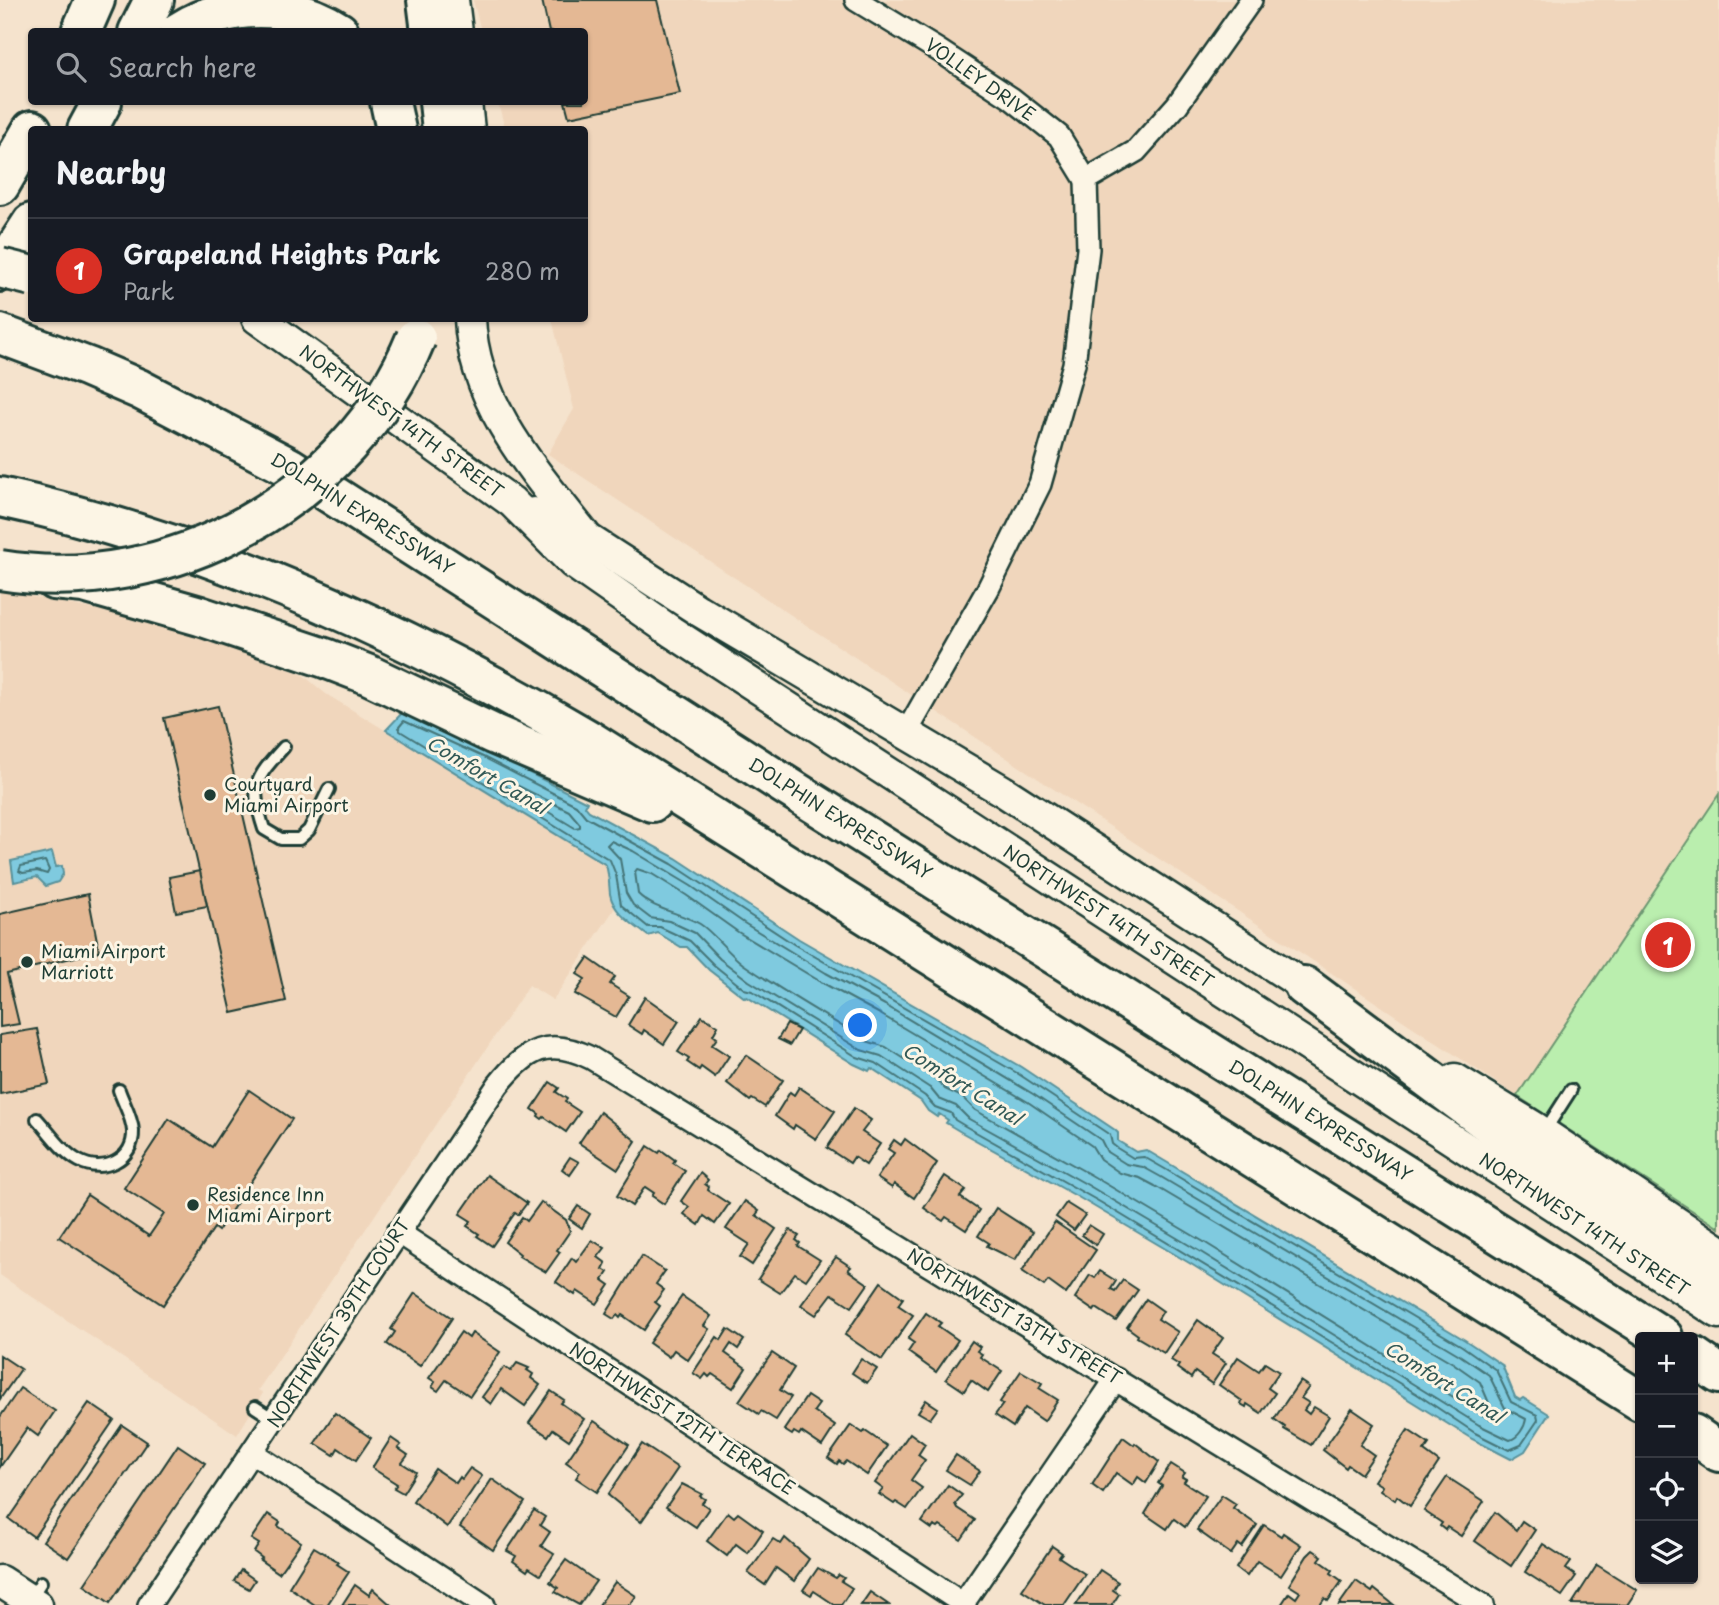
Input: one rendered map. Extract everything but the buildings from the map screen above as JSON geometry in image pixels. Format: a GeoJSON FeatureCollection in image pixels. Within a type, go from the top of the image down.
{"type":"FeatureCollection","features":[{"type":"Feature","properties":{"kind":"highway"},"geometry":{"type":"LineString","coordinates":[[82,28],[95,0]]}},
{"type":"Feature","properties":{"kind":"highway"},"geometry":{"type":"LineString","coordinates":[[140,28],[154,0]]}},
{"type":"Feature","properties":{"kind":"highway"},"geometry":{"type":"LineString","coordinates":[[427,0],[430,28]]}},
{"type":"Feature","properties":{"kind":"highway"},"geometry":{"type":"LineString","coordinates":[[186,28],[223,10],[261,6],[306,13],[332,28]]}},
{"type":"Feature","properties":{"kind":"highway"},"geometry":{"type":"LineString","coordinates":[[32,126],[44,105]]}},
{"type":"Feature","properties":{"kind":"highway"},"geometry":{"type":"LineString","coordinates":[[391,105],[395,126]]}},
{"type":"Feature","properties":{"kind":"highway"},"geometry":{"type":"LineString","coordinates":[[439,105],[442,126]]}},
{"type":"Feature","properties":{"kind":"highway"},"geometry":{"type":"LineString","coordinates":[[0,186],[23,141]]}},
{"type":"Feature","properties":{"kind":"highway"},"geometry":{"type":"LineString","coordinates":[[28,229],[0,270],[28,275]]}},
{"type":"Feature","properties":{"kind":"highway"},"geometry":{"type":"LineString","coordinates":[[0,572],[71,575],[126,568],[179,556],[240,530],[301,490],[348,445],[389,391],[420,328]]}},
{"type":"Feature","properties":{"kind":"highway","name":"DOLPHIN EXPRESSWAY"},"geometry":{"type":"LineString","coordinates":[[10,337],[139,389],[289,467],[797,793],[1655,1332]]}},
{"type":"Feature","properties":{"kind":"highway"},"geometry":{"type":"LineString","coordinates":[[0,496],[154,540],[288,588],[458,666],[545,714],[1635,1398]]}},
{"type":"Feature","properties":{"kind":"highway"},"geometry":{"type":"LineString","coordinates":[[0,572],[84,583],[282,642],[369,675],[493,734],[765,851]]}},
{"type":"Feature","properties":{"kind":"highway"},"geometry":{"type":"LineString","coordinates":[[1304,986],[1522,1148],[1719,1281]]}},
{"type":"Feature","properties":{"kind":"highway"},"geometry":{"type":"LineString","coordinates":[[1698,1359],[1719,1374]]}},
{"type":"Feature","properties":{"kind":"highway"},"geometry":{"type":"LineString","coordinates":[[1698,1437],[1719,1452]]}},
{"type":"Feature","properties":{"kind":"main road"},"geometry":{"type":"LineString","coordinates":[[453,0],[456,28]]}},
{"type":"Feature","properties":{"kind":"main road"},"geometry":{"type":"LineString","coordinates":[[466,105],[468,126]]}},
{"type":"Feature","properties":{"kind":"main road","name":"NORTHWEST 14TH STREET"},"geometry":{"type":"LineString","coordinates":[[263,322],[512,502],[573,563],[672,632],[1719,1313]]}},
{"type":"Feature","properties":{"kind":"main road"},"geometry":{"type":"LineString","coordinates":[[471,322],[483,380],[503,423],[541,480],[588,539]]}},
{"type":"Feature","properties":{"kind":"main road","name":"NORTHWEST 14TH STREET"},"geometry":{"type":"LineString","coordinates":[[512,502],[588,539],[698,610],[1014,798],[1304,986],[1543,1133],[1719,1251]]}},
{"type":"Feature","properties":{"kind":"main road"},"geometry":{"type":"LineString","coordinates":[[0,1581],[36,1596]]}},
{"type":"Feature","properties":{"kind":"street","name":"VOLLEY DRIVE"},"geometry":{"type":"LineString","coordinates":[[856,0],[1011,98],[1059,136],[1086,180]]}},
{"type":"Feature","properties":{"kind":"street"},"geometry":{"type":"LineString","coordinates":[[906,733],[988,589],[1040,484],[1074,364],[1088,249],[1086,180],[1136,151],[1177,105],[1251,0]]}},
{"type":"Feature","properties":{"kind":"street","name":"NORTHWEST 13TH STREET"},"geometry":{"type":"LineString","coordinates":[[538,1049],[562,1047],[591,1058],[1483,1605]]}},
{"type":"Feature","properties":{"kind":"street","name":"NORTHWEST 39TH COURT"},"geometry":{"type":"LineString","coordinates":[[149,1605],[246,1452],[275,1420],[498,1085],[519,1062],[538,1049]]}},
{"type":"Feature","properties":{"kind":"street","name":"NORTHWEST 12TH TERRACE"},"geometry":{"type":"LineString","coordinates":[[398,1232],[963,1604]]}},
{"type":"Feature","properties":{"kind":"street"},"geometry":{"type":"LineString","coordinates":[[963,1604],[1116,1379]]}},
{"type":"Feature","properties":{"kind":"street"},"geometry":{"type":"LineString","coordinates":[[246,1452],[484,1605]]}},
{"type":"Feature","properties":{"kind":"lane"},"geometry":{"type":"LineString","coordinates":[[285,747],[267,766],[255,788],[255,803],[264,829],[281,839],[299,839],[309,830],[329,789]]}},
{"type":"Feature","properties":{"kind":"lane"},"geometry":{"type":"LineString","coordinates":[[37,1119],[58,1143],[80,1162],[102,1166],[120,1161],[126,1154],[133,1134],[132,1123],[118,1090]]}},
{"type":"Feature","properties":{"kind":"lane"},"geometry":{"type":"LineString","coordinates":[[1543,1133],[1571,1090]]}},
{"type":"Feature","properties":{"kind":"lane"},"geometry":{"type":"LineString","coordinates":[[255,1407],[275,1420]]}},
{"type":"Feature","properties":{"kind":"shaded area"},"geometry":{"type":"Polygon","coordinates":[[[473,0],[1719,0],[1719,794],[1517,1096],[548,454],[574,409],[553,322],[588,322],[588,126],[504,126],[499,105],[588,105],[588,28],[480,28],[473,0]]]}},
{"type":"Feature","properties":{"kind":"shaded area"},"geometry":{"type":"Polygon","coordinates":[[[0,590],[195,630],[303,675],[326,694],[606,865],[615,908],[553,1000],[529,985],[258,1390],[263,1393],[237,1435],[0,1275],[0,590]]]}},
{"type":"Feature","properties":{"kind":"green space"},"geometry":{"type":"Polygon","coordinates":[[[1719,794],[1719,1228],[1517,1096],[1719,794]]]}},
{"type":"Feature","properties":{"kind":"water","name":"Comfort Canal"},"geometry":{"type":"Polygon","coordinates":[[[402,713],[486,751],[587,802],[585,806],[589,811],[676,858],[799,939],[1021,1067],[1115,1130],[1118,1133],[1118,1141],[1136,1152],[1146,1150],[1465,1340],[1502,1365],[1515,1397],[1520,1400],[1523,1398],[1549,1414],[1525,1451],[1511,1459],[1472,1439],[1191,1264],[946,1123],[948,1120],[928,1111],[921,1101],[871,1068],[869,1071],[854,1064],[745,998],[709,970],[687,947],[681,947],[658,933],[648,936],[636,927],[620,913],[612,901],[606,865],[386,730],[402,713]]]}},
{"type":"Feature","properties":{"kind":"water"},"geometry":{"type":"Polygon","coordinates":[[[52,852],[56,867],[62,866],[63,874],[58,882],[46,886],[37,877],[14,882],[11,861],[52,852]]]}},
{"type":"Feature","properties":{"kind":"place","name":"Courtyard Miami Airport"},"geometry":{"type":"Point","coordinates":[210,795]}},
{"type":"Feature","properties":{"kind":"place","name":"Grapeland Heights Park"},"geometry":{"type":"Point","coordinates":[1668,945]}},
{"type":"Feature","properties":{"kind":"place","name":"Miami Airport Marriott"},"geometry":{"type":"Point","coordinates":[27,962]}},
{"type":"Feature","properties":{"kind":"place","name":"Residence Inn Miami Airport"},"geometry":{"type":"Point","coordinates":[193,1205]}}]}
